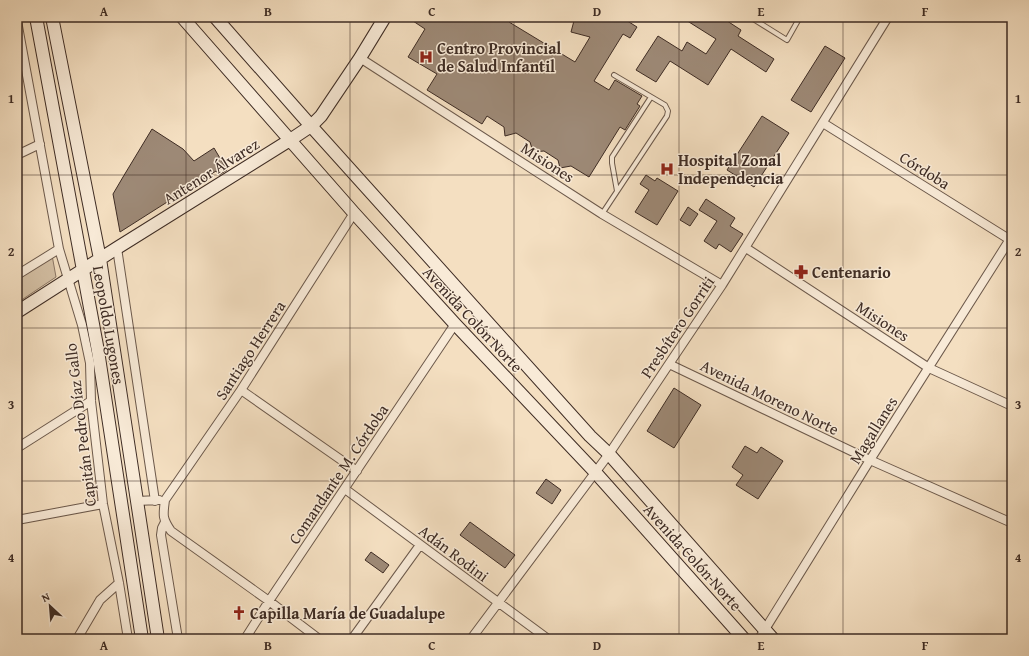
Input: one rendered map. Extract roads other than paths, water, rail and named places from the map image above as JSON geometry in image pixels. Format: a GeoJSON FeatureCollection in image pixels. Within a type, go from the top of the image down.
{"type":"FeatureCollection","features":[{"type":"Feature","properties":{"kind":"main road","name":"Leopoldo Lugones"},"geometry":{"type":"LineString","coordinates":[[36,17],[98,351],[142,639]]}},
{"type":"Feature","properties":{"kind":"main road","name":"Leopoldo Lugones"},"geometry":{"type":"LineString","coordinates":[[52,17],[100,259],[158,639]]}},
{"type":"Feature","properties":{"kind":"main road","name":"Avenida Colón Norte"},"geometry":{"type":"LineString","coordinates":[[215,17],[311,126],[580,424],[609,454],[762,634],[773,639]]}},
{"type":"Feature","properties":{"kind":"main road","name":"Antenor Álvarez"},"geometry":{"type":"LineString","coordinates":[[17,312],[311,126],[321,116],[360,58],[385,17]]}},
{"type":"Feature","properties":{"kind":"main road","name":"Avenida Colón Norte"},"geometry":{"type":"LineString","coordinates":[[185,18],[354,213],[455,324],[595,472],[744,639]]}},
{"type":"Feature","properties":{"kind":"street","name":"Presbítero Gorriti"},"geometry":{"type":"LineString","coordinates":[[471,639],[609,454],[670,364],[746,248],[888,17]]}},
{"type":"Feature","properties":{"kind":"street","name":"Capitán Pedro Díaz Gallo"},"geometry":{"type":"LineString","coordinates":[[17,21],[58,250],[82,325],[90,363],[91,401],[103,504],[119,583],[128,639]]}},
{"type":"Feature","properties":{"kind":"street","name":"Misiones"},"geometry":{"type":"LineString","coordinates":[[360,58],[602,214],[722,285]]}},
{"type":"Feature","properties":{"kind":"street","name":"Córdoba"},"geometry":{"type":"LineString","coordinates":[[823,123],[1011,239]]}},
{"type":"Feature","properties":{"kind":"street"},"geometry":{"type":"LineString","coordinates":[[17,155],[40,144]]}},
{"type":"Feature","properties":{"kind":"street","name":"Santiago Herrera"},"geometry":{"type":"LineString","coordinates":[[165,500],[241,390],[354,213]]}},
{"type":"Feature","properties":{"kind":"street","name":"Magallanes"},"geometry":{"type":"LineString","coordinates":[[762,634],[870,460],[1011,239]]}},
{"type":"Feature","properties":{"kind":"street"},"geometry":{"type":"LineString","coordinates":[[117,248],[155,501]]}},
{"type":"Feature","properties":{"kind":"street","name":"Misiones"},"geometry":{"type":"LineString","coordinates":[[746,248],[930,368],[1012,406]]}},
{"type":"Feature","properties":{"kind":"street"},"geometry":{"type":"LineString","coordinates":[[17,275],[58,250]]}},
{"type":"Feature","properties":{"kind":"street","name":"Comandante M. Córdoba"},"geometry":{"type":"LineString","coordinates":[[245,639],[455,324]]}},
{"type":"Feature","properties":{"kind":"street","name":"Avenida Moreno Norte"},"geometry":{"type":"LineString","coordinates":[[670,364],[870,460],[1012,524]]}},
{"type":"Feature","properties":{"kind":"street"},"geometry":{"type":"LineString","coordinates":[[241,390],[357,471]]}},
{"type":"Feature","properties":{"kind":"street"},"geometry":{"type":"LineString","coordinates":[[17,448],[91,401]]}},
{"type":"Feature","properties":{"kind":"street","name":"Adán Rodini"},"geometry":{"type":"LineString","coordinates":[[345,489],[548,639]]}},
{"type":"Feature","properties":{"kind":"street"},"geometry":{"type":"LineString","coordinates":[[138,502],[165,500],[163,513],[165,522],[171,531],[320,639]]}},
{"type":"Feature","properties":{"kind":"street"},"geometry":{"type":"LineString","coordinates":[[17,520],[103,504]]}},
{"type":"Feature","properties":{"kind":"street"},"geometry":{"type":"LineString","coordinates":[[165,522],[161,535],[178,639]]}},
{"type":"Feature","properties":{"kind":"street"},"geometry":{"type":"LineString","coordinates":[[352,639],[420,545]]}},
{"type":"Feature","properties":{"kind":"street"},"geometry":{"type":"LineString","coordinates":[[77,639],[100,600],[119,583]]}},
{"type":"Feature","properties":{"kind":"lane"},"geometry":{"type":"LineString","coordinates":[[750,17],[786,40],[800,17]]}},
{"type":"Feature","properties":{"kind":"lane"},"geometry":{"type":"LineString","coordinates":[[602,214],[667,116],[668,111],[665,105],[614,75]]}},
{"type":"Feature","properties":{"kind":"lane"},"geometry":{"type":"LineString","coordinates":[[618,191],[612,157],[651,97]]}},
{"type":"Feature","properties":{"kind":"place","name":"Centro Provincial de Salud Infantil"},"geometry":{"type":"Point","coordinates":[426,57]}},
{"type":"Feature","properties":{"kind":"place","name":"Hospital Zonal Independencia"},"geometry":{"type":"Point","coordinates":[667,169]}},
{"type":"Feature","properties":{"kind":"place","name":"Centenario"},"geometry":{"type":"Point","coordinates":[801,272]}},
{"type":"Feature","properties":{"kind":"place","name":"Capilla María de Guadalupe"},"geometry":{"type":"Point","coordinates":[239,613]}}]}
